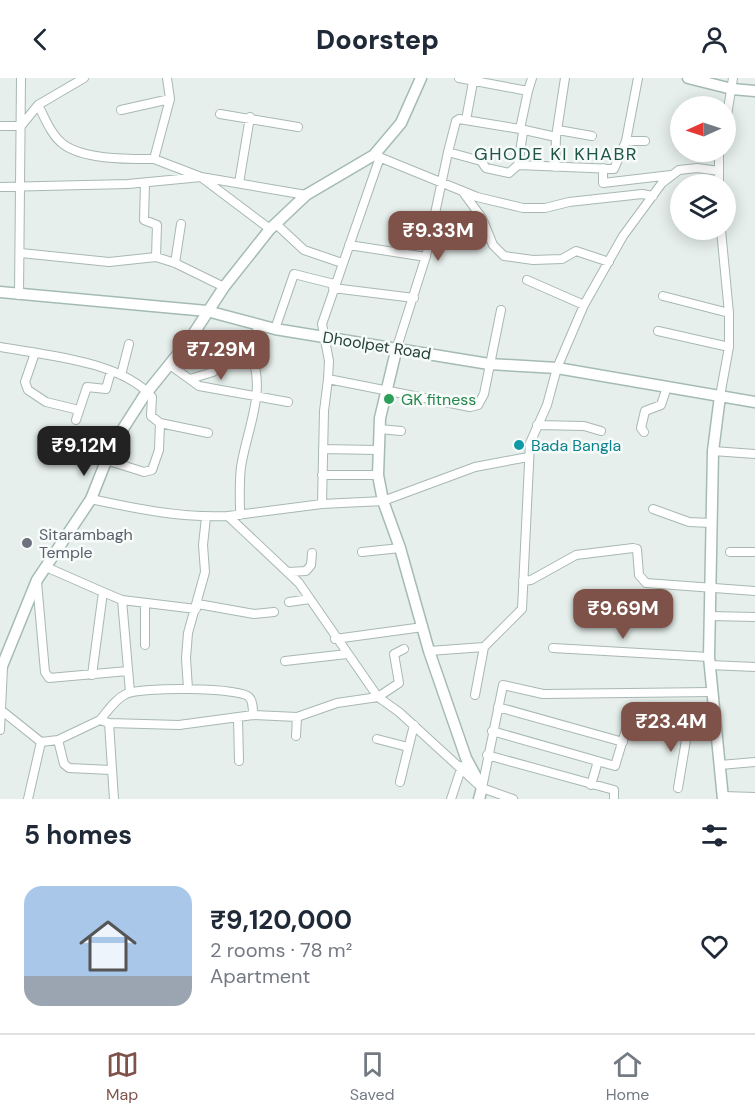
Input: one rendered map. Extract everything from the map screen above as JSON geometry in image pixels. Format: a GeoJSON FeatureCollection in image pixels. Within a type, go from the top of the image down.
{"type":"FeatureCollection","features":[{"type":"Feature","properties":{"kind":"street"},"geometry":{"type":"LineString","coordinates":[[19,295],[21,78]]}},
{"type":"Feature","properties":{"kind":"street"},"geometry":{"type":"LineString","coordinates":[[21,126],[38,105],[84,78]]}},
{"type":"Feature","properties":{"kind":"street"},"geometry":{"type":"LineString","coordinates":[[154,159],[170,99],[167,78]]}},
{"type":"Feature","properties":{"kind":"street"},"geometry":{"type":"LineString","coordinates":[[322,504],[329,361],[322,324],[377,156],[401,123],[421,78]]}},
{"type":"Feature","properties":{"kind":"street"},"geometry":{"type":"LineString","coordinates":[[459,78],[528,91]]}},
{"type":"Feature","properties":{"kind":"street"},"geometry":{"type":"LineString","coordinates":[[448,152],[481,161],[486,168],[511,172],[518,165],[528,91],[532,78]]}},
{"type":"Feature","properties":{"kind":"street"},"geometry":{"type":"LineString","coordinates":[[555,167],[557,133],[565,78]]}},
{"type":"Feature","properties":{"kind":"street"},"geometry":{"type":"LineString","coordinates":[[518,165],[614,169],[626,141],[638,78]]}},
{"type":"Feature","properties":{"kind":"street"},"geometry":{"type":"LineString","coordinates":[[688,78],[732,84],[755,91]]}},
{"type":"Feature","properties":{"kind":"street"},"geometry":{"type":"LineString","coordinates":[[466,120],[473,82]]}},
{"type":"Feature","properties":{"kind":"street"},"geometry":{"type":"LineString","coordinates":[[121,110],[170,99]]}},
{"type":"Feature","properties":{"kind":"street"},"geometry":{"type":"LineString","coordinates":[[38,105],[53,133],[63,144],[78,152],[125,159],[154,159],[201,177],[306,195]]}},
{"type":"Feature","properties":{"kind":"street"},"geometry":{"type":"LineString","coordinates":[[220,114],[250,117],[298,127]]}},
{"type":"Feature","properties":{"kind":"street"},"geometry":{"type":"LineString","coordinates":[[239,183],[250,117]]}},
{"type":"Feature","properties":{"kind":"street"},"geometry":{"type":"LineString","coordinates":[[480,794],[465,758],[429,651],[400,548],[383,501],[378,474],[377,450],[385,391],[426,257],[456,121],[466,120],[522,130],[592,136]]}},
{"type":"Feature","properties":{"kind":"street"},"geometry":{"type":"LineString","coordinates":[[0,126],[21,126]]}},
{"type":"Feature","properties":{"kind":"street"},"geometry":{"type":"LineString","coordinates":[[626,141],[645,141]]}},
{"type":"Feature","properties":{"kind":"street"},"geometry":{"type":"LineString","coordinates":[[377,156],[463,192],[522,208],[545,208],[569,202],[642,194],[653,196]]}},
{"type":"Feature","properties":{"kind":"street"},"geometry":{"type":"LineString","coordinates":[[0,730],[1,668],[37,580],[91,499],[112,446],[148,392],[190,339],[224,287],[273,226],[306,195],[377,156]]}},
{"type":"Feature","properties":{"kind":"street"},"geometry":{"type":"LineString","coordinates":[[673,174],[679,170],[697,168],[719,171],[719,162]]}},
{"type":"Feature","properties":{"kind":"street"},"geometry":{"type":"LineString","coordinates":[[603,168],[603,183],[670,175]]}},
{"type":"Feature","properties":{"kind":"street"},"geometry":{"type":"LineString","coordinates":[[0,188],[145,183],[201,177],[273,226],[303,250],[342,263]]}},
{"type":"Feature","properties":{"kind":"street"},"geometry":{"type":"LineString","coordinates":[[475,695],[484,647],[522,609],[528,519],[528,457],[537,425],[547,405],[557,368],[584,305],[623,236],[670,177]]}},
{"type":"Feature","properties":{"kind":"street"},"geometry":{"type":"LineString","coordinates":[[145,183],[144,220],[157,225],[156,257]]}},
{"type":"Feature","properties":{"kind":"street"},"geometry":{"type":"LineString","coordinates":[[463,192],[482,218],[493,245],[504,256],[533,260],[562,259],[576,251],[609,262]]}},
{"type":"Feature","properties":{"kind":"street"},"geometry":{"type":"LineString","coordinates":[[175,263],[181,224]]}},
{"type":"Feature","properties":{"kind":"street"},"geometry":{"type":"LineString","coordinates":[[723,240],[729,314],[729,347],[713,452],[710,661],[723,798],[755,797]]}},
{"type":"Feature","properties":{"kind":"street"},"geometry":{"type":"LineString","coordinates":[[349,245],[426,257]]}},
{"type":"Feature","properties":{"kind":"street"},"geometry":{"type":"LineString","coordinates":[[21,253],[108,262],[156,257],[175,263],[224,287]]}},
{"type":"Feature","properties":{"kind":"street"},"geometry":{"type":"LineString","coordinates":[[275,329],[294,274],[333,286],[414,298]]}},
{"type":"Feature","properties":{"kind":"street"},"geometry":{"type":"LineString","coordinates":[[527,280],[584,305]]}},
{"type":"Feature","properties":{"kind":"street","name":"Dhoolpet Road"},"geometry":{"type":"LineString","coordinates":[[0,292],[207,311],[275,329],[397,347],[489,364],[557,368],[755,402]]}},
{"type":"Feature","properties":{"kind":"street"},"geometry":{"type":"LineString","coordinates":[[663,296],[729,314]]}},
{"type":"Feature","properties":{"kind":"street"},"geometry":{"type":"LineString","coordinates":[[328,379],[470,407],[478,405],[484,394],[501,310]]}},
{"type":"Feature","properties":{"kind":"street"},"geometry":{"type":"LineString","coordinates":[[240,515],[241,470],[256,396],[253,360],[258,325]]}},
{"type":"Feature","properties":{"kind":"street"},"geometry":{"type":"LineString","coordinates":[[658,331],[729,347]]}},
{"type":"Feature","properties":{"kind":"street"},"geometry":{"type":"LineString","coordinates":[[190,339],[226,356],[253,360]]}},
{"type":"Feature","properties":{"kind":"street"},"geometry":{"type":"LineString","coordinates":[[121,375],[129,344]]}},
{"type":"Feature","properties":{"kind":"street"},"geometry":{"type":"LineString","coordinates":[[0,347],[35,353],[121,375],[148,392],[152,397],[152,416],[160,423],[208,433]]}},
{"type":"Feature","properties":{"kind":"street"},"geometry":{"type":"LineString","coordinates":[[35,353],[26,382],[28,390],[46,402],[79,410]]}},
{"type":"Feature","properties":{"kind":"street"},"geometry":{"type":"LineString","coordinates":[[190,379],[213,372],[226,356]]}},
{"type":"Feature","properties":{"kind":"street"},"geometry":{"type":"LineString","coordinates":[[170,365],[199,386],[288,402]]}},
{"type":"Feature","properties":{"kind":"street"},"geometry":{"type":"LineString","coordinates":[[76,420],[87,387],[106,389],[111,371]]}},
{"type":"Feature","properties":{"kind":"street"},"geometry":{"type":"LineString","coordinates":[[644,432],[641,428],[645,411],[661,405],[667,387]]}},
{"type":"Feature","properties":{"kind":"street"},"geometry":{"type":"LineString","coordinates":[[106,460],[144,472],[152,470],[159,450],[160,423]]}},
{"type":"Feature","properties":{"kind":"street"},"geometry":{"type":"LineString","coordinates":[[537,425],[575,425],[601,431]]}},
{"type":"Feature","properties":{"kind":"street"},"geometry":{"type":"LineString","coordinates":[[379,429],[401,431]]}},
{"type":"Feature","properties":{"kind":"street"},"geometry":{"type":"LineString","coordinates":[[323,450],[377,450]]}},
{"type":"Feature","properties":{"kind":"street"},"geometry":{"type":"LineString","coordinates":[[713,452],[755,454]]}},
{"type":"Feature","properties":{"kind":"street"},"geometry":{"type":"LineString","coordinates":[[91,499],[149,512],[206,517],[240,515],[322,504],[383,501],[475,467],[528,457]]}},
{"type":"Feature","properties":{"kind":"street"},"geometry":{"type":"LineString","coordinates":[[322,475],[378,474]]}},
{"type":"Feature","properties":{"kind":"street"},"geometry":{"type":"LineString","coordinates":[[653,509],[689,522],[711,523]]}},
{"type":"Feature","properties":{"kind":"street"},"geometry":{"type":"LineString","coordinates":[[228,516],[288,572],[310,599],[335,639],[378,697],[414,725],[460,769],[480,794],[513,799]]}},
{"type":"Feature","properties":{"kind":"street"},"geometry":{"type":"LineString","coordinates":[[188,689],[186,658],[189,633],[205,572],[203,545],[206,517]]}},
{"type":"Feature","properties":{"kind":"street"},"geometry":{"type":"LineString","coordinates":[[362,552],[400,548]]}},
{"type":"Feature","properties":{"kind":"street"},"geometry":{"type":"LineString","coordinates":[[523,581],[531,580],[576,555],[633,548],[639,553],[639,575],[646,583],[755,591]]}},
{"type":"Feature","properties":{"kind":"street"},"geometry":{"type":"LineString","coordinates":[[730,552],[755,552]]}},
{"type":"Feature","properties":{"kind":"street"},"geometry":{"type":"LineString","coordinates":[[288,572],[306,571],[311,566],[312,553]]}},
{"type":"Feature","properties":{"kind":"street"},"geometry":{"type":"LineString","coordinates":[[46,567],[122,600],[145,604],[197,606],[254,614],[274,612]]}},
{"type":"Feature","properties":{"kind":"street"},"geometry":{"type":"LineString","coordinates":[[37,580],[45,672],[49,678],[128,671]]}},
{"type":"Feature","properties":{"kind":"street"},"geometry":{"type":"LineString","coordinates":[[92,675],[103,592]]}},
{"type":"Feature","properties":{"kind":"street"},"geometry":{"type":"LineString","coordinates":[[289,602],[310,599]]}},
{"type":"Feature","properties":{"kind":"street"},"geometry":{"type":"LineString","coordinates":[[122,600],[130,692]]}},
{"type":"Feature","properties":{"kind":"street"},"geometry":{"type":"LineString","coordinates":[[145,604],[145,645]]}},
{"type":"Feature","properties":{"kind":"street"},"geometry":{"type":"LineString","coordinates":[[710,616],[755,617]]}},
{"type":"Feature","properties":{"kind":"street"},"geometry":{"type":"LineString","coordinates":[[335,639],[423,627]]}},
{"type":"Feature","properties":{"kind":"street"},"geometry":{"type":"LineString","coordinates":[[429,651],[484,647]]}},
{"type":"Feature","properties":{"kind":"street"},"geometry":{"type":"LineString","coordinates":[[553,648],[755,666]]}},
{"type":"Feature","properties":{"kind":"street"},"geometry":{"type":"LineString","coordinates":[[100,720],[110,723],[179,725],[253,715],[297,717],[336,703],[378,697],[399,683],[394,654],[404,649]]}},
{"type":"Feature","properties":{"kind":"street"},"geometry":{"type":"LineString","coordinates":[[285,661],[347,654]]}},
{"type":"Feature","properties":{"kind":"street"},"geometry":{"type":"LineString","coordinates":[[480,794],[503,685],[543,694],[713,692]]}},
{"type":"Feature","properties":{"kind":"street"},"geometry":{"type":"LineString","coordinates":[[1,710],[41,742],[58,740],[100,720],[119,699],[130,692],[188,689],[243,694],[252,702],[253,715]]}},
{"type":"Feature","properties":{"kind":"street"},"geometry":{"type":"LineString","coordinates":[[498,707],[623,742]]}},
{"type":"Feature","properties":{"kind":"street"},"geometry":{"type":"LineString","coordinates":[[492,731],[612,766],[618,765],[628,723],[689,722],[703,720],[715,714]]}},
{"type":"Feature","properties":{"kind":"street"},"geometry":{"type":"LineString","coordinates":[[296,736],[297,717]]}},
{"type":"Feature","properties":{"kind":"street"},"geometry":{"type":"LineString","coordinates":[[238,718],[239,761]]}},
{"type":"Feature","properties":{"kind":"street"},"geometry":{"type":"LineString","coordinates":[[678,788],[689,722]]}},
{"type":"Feature","properties":{"kind":"street"},"geometry":{"type":"LineString","coordinates":[[110,723],[114,799]]}},
{"type":"Feature","properties":{"kind":"street"},"geometry":{"type":"LineString","coordinates":[[400,782],[414,725]]}},
{"type":"Feature","properties":{"kind":"street"},"geometry":{"type":"LineString","coordinates":[[377,739],[408,747]]}},
{"type":"Feature","properties":{"kind":"street"},"geometry":{"type":"LineString","coordinates":[[58,740],[64,764],[69,768],[111,770]]}},
{"type":"Feature","properties":{"kind":"street"},"geometry":{"type":"LineString","coordinates":[[27,799],[41,742]]}},
{"type":"Feature","properties":{"kind":"street"},"geometry":{"type":"LineString","coordinates":[[487,755],[614,790],[614,799]]}},
{"type":"Feature","properties":{"kind":"street"},"geometry":{"type":"LineString","coordinates":[[451,799],[465,758]]}},
{"type":"Feature","properties":{"kind":"street"},"geometry":{"type":"LineString","coordinates":[[591,784],[598,761]]}},
{"type":"Feature","properties":{"kind":"street"},"geometry":{"type":"LineString","coordinates":[[720,765],[755,762]]}},
{"type":"Feature","properties":{"kind":"place","name":"GK fitness"},"geometry":{"type":"Point","coordinates":[389,399]}},
{"type":"Feature","properties":{"kind":"place","name":"Bada Bangla"},"geometry":{"type":"Point","coordinates":[519,445]}},
{"type":"Feature","properties":{"kind":"place","name":"Sitarambagh Temple"},"geometry":{"type":"Point","coordinates":[27,543]}},
{"type":"Feature","properties":{"kind":"district","name":"GHODE KI KHABR"},"geometry":{"type":"Point","coordinates":[556,154]}}]}
